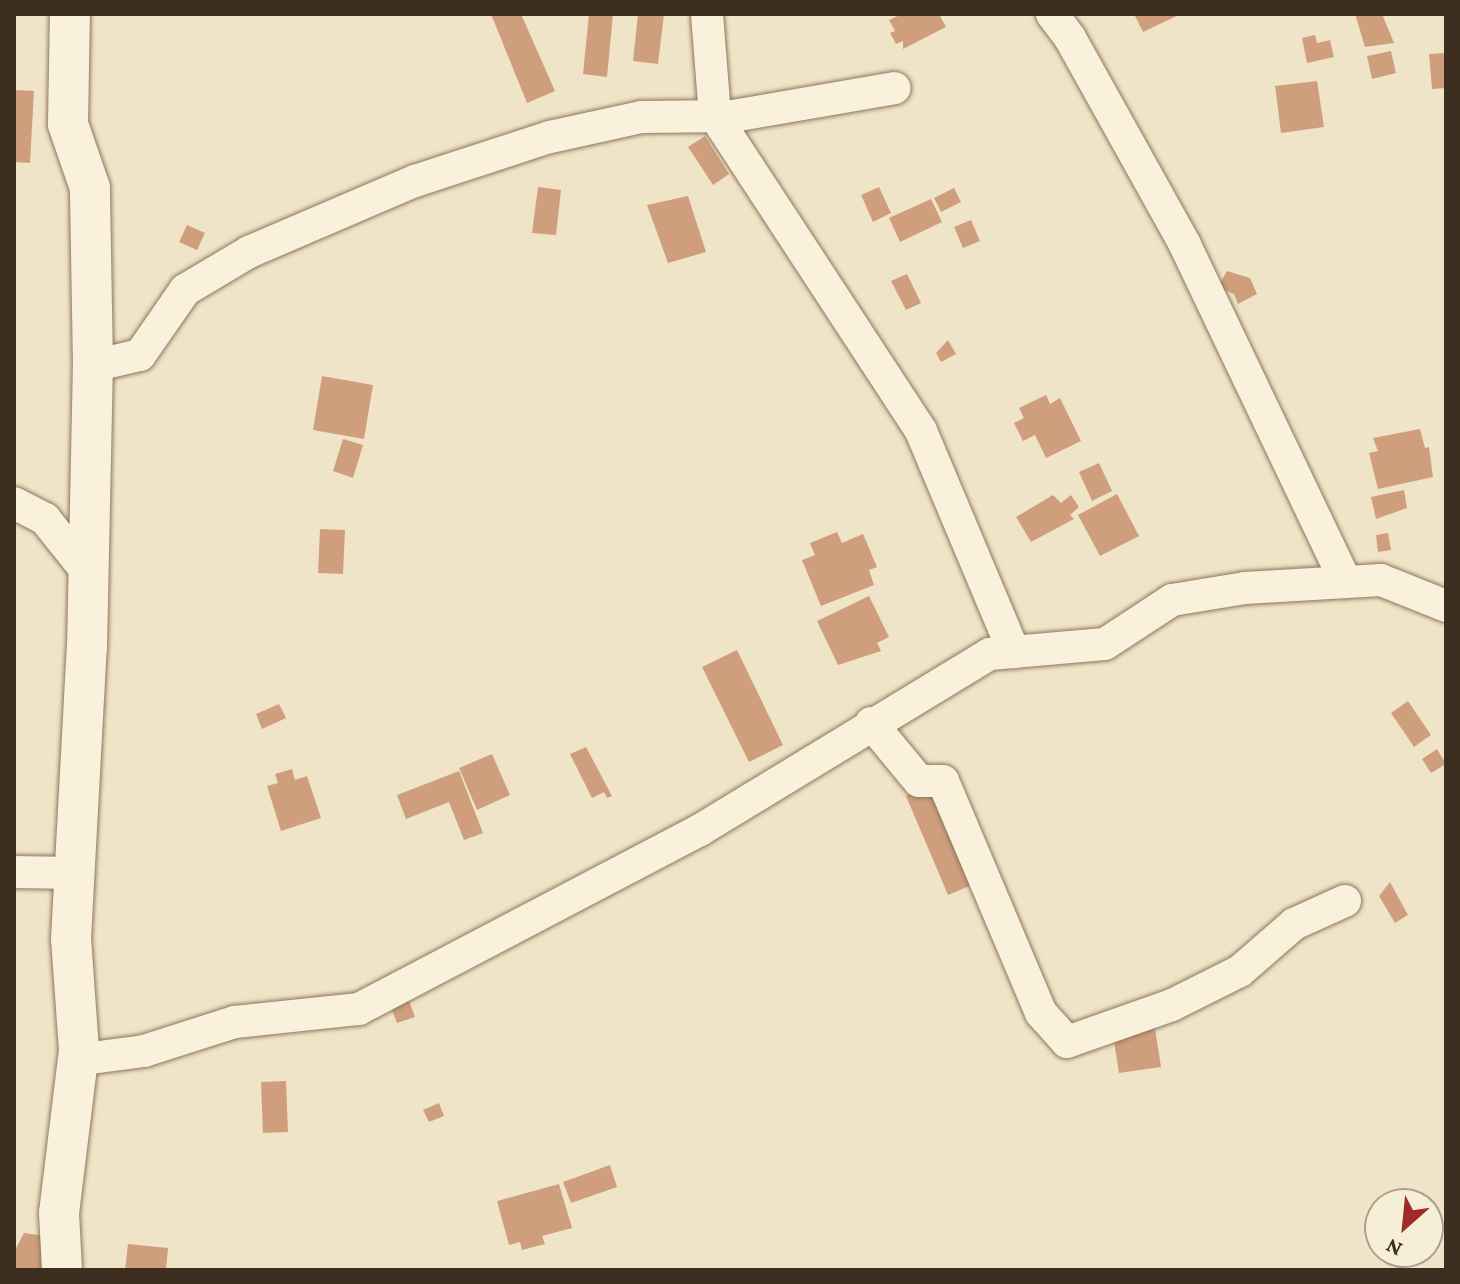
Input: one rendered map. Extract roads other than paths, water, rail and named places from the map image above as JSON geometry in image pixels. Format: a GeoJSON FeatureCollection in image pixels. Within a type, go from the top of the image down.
{"type":"FeatureCollection","features":[{"type":"Feature","properties":{"kind":"street"},"geometry":{"type":"LineString","coordinates":[[62,1270],[59,1213],[76,1060],[71,939],[89,574],[93,366],[90,188],[68,124],[70,14]]}},
{"type":"Feature","properties":{"kind":"street"},"geometry":{"type":"LineString","coordinates":[[707,14],[715,116],[921,431],[1014,652]]}},
{"type":"Feature","properties":{"kind":"street"},"geometry":{"type":"LineString","coordinates":[[1052,14],[1070,38],[1185,245],[1346,582]]}},
{"type":"Feature","properties":{"kind":"street"},"geometry":{"type":"LineString","coordinates":[[93,366],[140,355],[185,290],[249,252],[415,181],[550,137],[642,117],[715,116],[895,88]]}},
{"type":"Feature","properties":{"kind":"street"},"geometry":{"type":"LineString","coordinates":[[14,503],[45,519],[89,574]]}},
{"type":"Feature","properties":{"kind":"street"},"geometry":{"type":"LineString","coordinates":[[76,1060],[144,1051],[235,1022],[359,1009],[700,830],[871,723],[990,654],[1105,644],[1172,600],[1245,588],[1381,580],[1446,606]]}},
{"type":"Feature","properties":{"kind":"street"},"geometry":{"type":"LineString","coordinates":[[871,723],[919,781],[943,781],[1041,1013],[1067,1042],[1172,1005],[1240,971],[1294,924],[1345,901]]}},
{"type":"Feature","properties":{"kind":"street"},"geometry":{"type":"LineString","coordinates":[[14,872],[75,873]]}}]}
